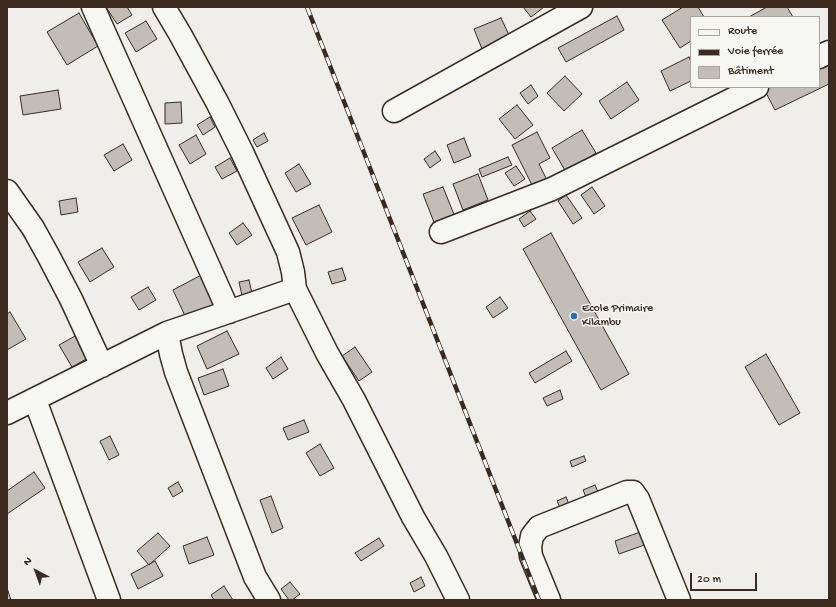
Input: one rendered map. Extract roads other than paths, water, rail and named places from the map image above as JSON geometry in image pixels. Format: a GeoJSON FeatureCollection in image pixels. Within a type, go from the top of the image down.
{"type":"FeatureCollection","features":[{"type":"Feature","properties":{"kind":"street"},"geometry":{"type":"LineString","coordinates":[[92,7],[229,312]]}},
{"type":"Feature","properties":{"kind":"street"},"geometry":{"type":"LineString","coordinates":[[164,7],[210,89],[242,152],[288,252],[295,289],[354,400],[413,517],[436,556],[456,600]]}},
{"type":"Feature","properties":{"kind":"street"},"geometry":{"type":"LineString","coordinates":[[394,111],[581,7]]}},
{"type":"Feature","properties":{"kind":"street"},"geometry":{"type":"LineString","coordinates":[[820,56],[829,52]]}},
{"type":"Feature","properties":{"kind":"street"},"geometry":{"type":"LineString","coordinates":[[441,232],[552,189],[755,88]]}},
{"type":"Feature","properties":{"kind":"street"},"geometry":{"type":"LineString","coordinates":[[7,191],[33,228],[48,255],[71,299],[102,366]]}},
{"type":"Feature","properties":{"kind":"street"},"geometry":{"type":"LineString","coordinates":[[7,413],[167,333],[295,289]]}},
{"type":"Feature","properties":{"kind":"street"},"geometry":{"type":"LineString","coordinates":[[167,333],[176,372],[254,578],[270,600]]}},
{"type":"Feature","properties":{"kind":"street"},"geometry":{"type":"LineString","coordinates":[[35,400],[109,600]]}},
{"type":"Feature","properties":{"kind":"street"},"geometry":{"type":"LineString","coordinates":[[549,600],[531,556],[530,546],[532,536],[540,527],[627,492],[633,492],[638,499],[679,600]]}},
{"type":"Feature","properties":{"kind":"railway"},"geometry":{"type":"LineString","coordinates":[[307,7],[539,600]]}},
{"type":"Feature","properties":{"kind":"place","name":"Ecole Primaire Kilambu"},"geometry":{"type":"Point","coordinates":[574,316]}}]}
